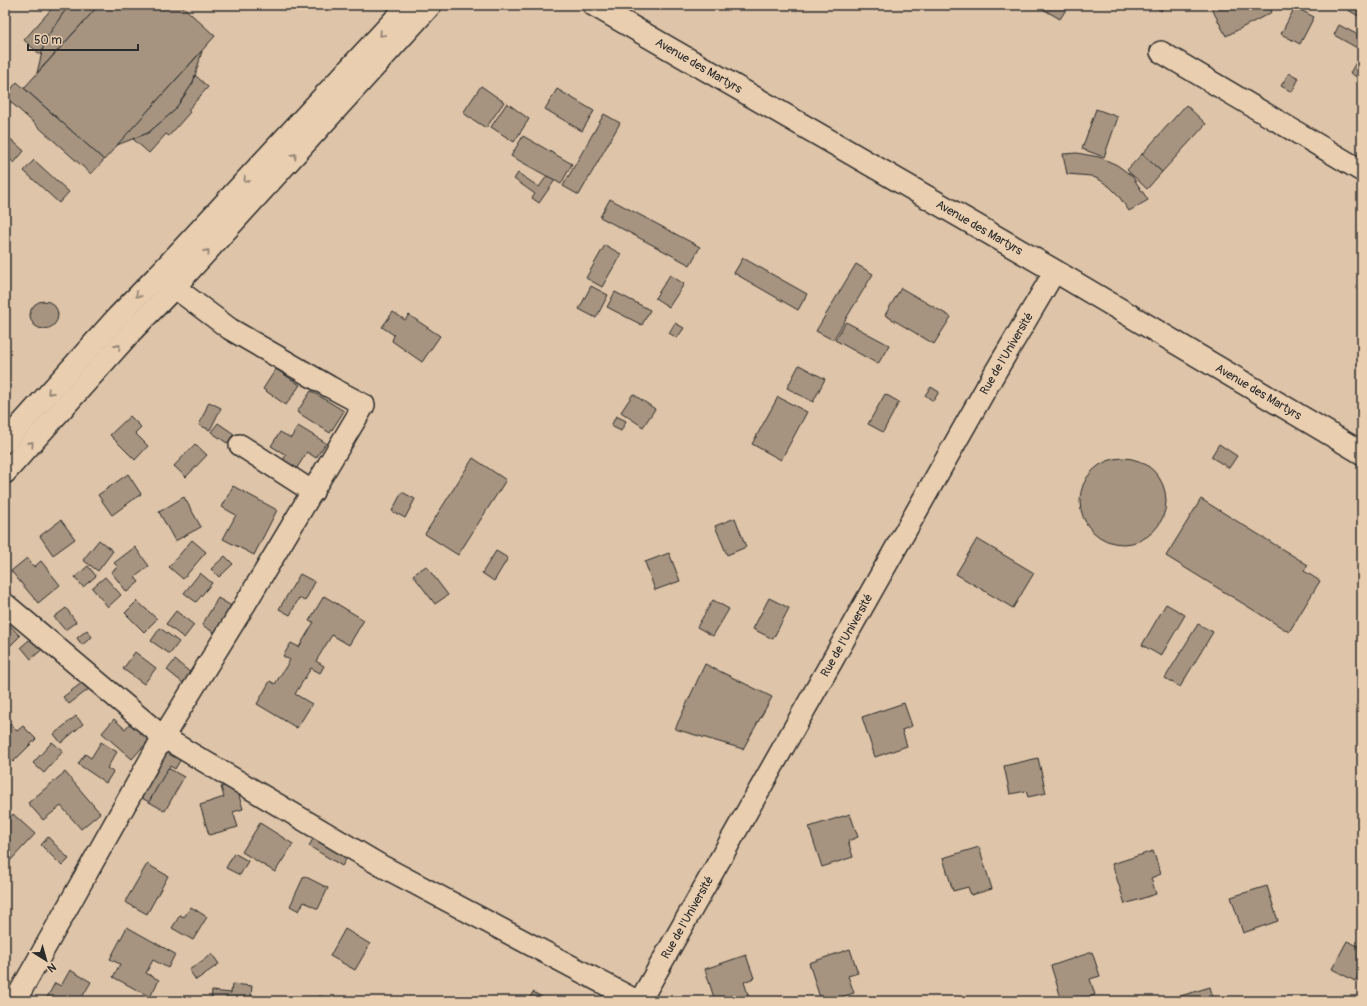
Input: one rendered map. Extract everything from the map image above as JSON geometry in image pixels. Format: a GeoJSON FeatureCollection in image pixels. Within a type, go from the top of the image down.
{"type":"FeatureCollection","features":[{"type":"Feature","properties":{"kind":"main road","name":"Avenue des Martyrs"},"geometry":{"type":"LineString","coordinates":[[594,5],[1055,271],[1362,453]]}},
{"type":"Feature","properties":{"kind":"street"},"geometry":{"type":"LineString","coordinates":[[5,442],[118,316],[158,275],[408,5]]}},
{"type":"Feature","properties":{"kind":"street"},"geometry":{"type":"LineString","coordinates":[[5,473],[133,330],[174,288],[431,5]]}},
{"type":"Feature","properties":{"kind":"street"},"geometry":{"type":"LineString","coordinates":[[1161,52],[1362,171]]}},
{"type":"Feature","properties":{"kind":"street","name":"Rue de l'Université"},"geometry":{"type":"LineString","coordinates":[[640,1001],[837,651],[1055,271]]}},
{"type":"Feature","properties":{"kind":"street"},"geometry":{"type":"LineString","coordinates":[[13,991],[88,874],[163,737],[313,492],[364,405],[330,388],[230,329],[158,275]]}},
{"type":"Feature","properties":{"kind":"street"},"geometry":{"type":"LineString","coordinates":[[240,445],[313,492]]}},
{"type":"Feature","properties":{"kind":"street"},"geometry":{"type":"LineString","coordinates":[[5,604],[163,737],[386,868],[637,1001]]}},
{"type":"Feature","properties":{"kind":"building"},"geometry":{"type":"Polygon","coordinates":[[[55,5],[72,5],[64,12],[45,40],[42,56],[24,40],[55,5]]]}},
{"type":"Feature","properties":{"kind":"building"},"geometry":{"type":"Polygon","coordinates":[[[72,5],[99,5],[37,73],[45,40],[64,12],[72,5]]]}},
{"type":"Feature","properties":{"kind":"building"},"geometry":{"type":"Polygon","coordinates":[[[99,5],[181,5],[215,36],[104,160],[24,88],[99,5]]]}},
{"type":"Feature","properties":{"kind":"building"},"geometry":{"type":"Polygon","coordinates":[[[1041,5],[1069,5],[1060,19],[1041,8],[1041,5]]]}},
{"type":"Feature","properties":{"kind":"building"},"geometry":{"type":"Polygon","coordinates":[[[1153,5],[1165,5],[1161,11],[1153,5]]]}},
{"type":"Feature","properties":{"kind":"building"},"geometry":{"type":"Polygon","coordinates":[[[1210,5],[1269,5],[1272,12],[1226,36],[1210,5]]]}},
{"type":"Feature","properties":{"kind":"building"},"geometry":{"type":"Polygon","coordinates":[[[1344,5],[1362,5],[1362,18],[1343,7],[1344,5]]]}},
{"type":"Feature","properties":{"kind":"building"},"geometry":{"type":"Polygon","coordinates":[[[1295,7],[1314,17],[1300,44],[1281,34],[1295,7]]]}},
{"type":"Feature","properties":{"kind":"building"},"geometry":{"type":"Polygon","coordinates":[[[1339,25],[1362,37],[1362,44],[1359,49],[1334,35],[1339,25]]]}},
{"type":"Feature","properties":{"kind":"building"},"geometry":{"type":"Polygon","coordinates":[[[202,51],[193,83],[174,111],[148,133],[117,145],[202,51]]]}},
{"type":"Feature","properties":{"kind":"building"},"geometry":{"type":"Polygon","coordinates":[[[1362,52],[1362,80],[1350,73],[1362,52]]]}},
{"type":"Feature","properties":{"kind":"building"},"geometry":{"type":"Polygon","coordinates":[[[1289,73],[1299,78],[1292,92],[1281,86],[1289,73]]]}},
{"type":"Feature","properties":{"kind":"building"},"geometry":{"type":"Polygon","coordinates":[[[195,75],[208,87],[188,110],[190,112],[169,136],[166,134],[149,153],[133,139],[148,133],[174,111],[193,83],[195,75]]]}},
{"type":"Feature","properties":{"kind":"building"},"geometry":{"type":"Polygon","coordinates":[[[17,82],[104,160],[91,174],[5,97],[17,82]]]}},
{"type":"Feature","properties":{"kind":"building"},"geometry":{"type":"Polygon","coordinates":[[[481,86],[504,102],[486,128],[463,113],[481,86]]]}},
{"type":"Feature","properties":{"kind":"building"},"geometry":{"type":"Polygon","coordinates":[[[557,89],[594,111],[582,131],[545,109],[557,89]]]}},
{"type":"Feature","properties":{"kind":"building"},"geometry":{"type":"Polygon","coordinates":[[[507,103],[529,119],[514,142],[491,127],[507,103]]]}},
{"type":"Feature","properties":{"kind":"building"},"geometry":{"type":"Polygon","coordinates":[[[1186,105],[1206,124],[1162,172],[1142,154],[1186,105]]]}},
{"type":"Feature","properties":{"kind":"building"},"geometry":{"type":"Polygon","coordinates":[[[1096,109],[1118,117],[1104,157],[1082,149],[1096,109]]]}},
{"type":"Feature","properties":{"kind":"building"},"geometry":{"type":"Polygon","coordinates":[[[604,114],[620,123],[579,195],[563,186],[604,114]]]}},
{"type":"Feature","properties":{"kind":"building"},"geometry":{"type":"Polygon","coordinates":[[[5,134],[24,151],[14,163],[5,155],[5,134]]]}},
{"type":"Feature","properties":{"kind":"building"},"geometry":{"type":"Polygon","coordinates":[[[523,136],[572,164],[561,184],[511,156],[523,136]]]}},
{"type":"Feature","properties":{"kind":"building"},"geometry":{"type":"Polygon","coordinates":[[[1077,153],[1099,157],[1117,165],[1132,176],[1148,200],[1129,211],[1118,195],[1100,180],[1091,176],[1067,174],[1063,154],[1077,153]]]}},
{"type":"Feature","properties":{"kind":"building"},"geometry":{"type":"Polygon","coordinates":[[[1142,154],[1162,172],[1147,189],[1127,170],[1142,154]]]}},
{"type":"Feature","properties":{"kind":"building"},"geometry":{"type":"Polygon","coordinates":[[[34,160],[69,192],[59,203],[24,171],[34,160]]]}},
{"type":"Feature","properties":{"kind":"building"},"geometry":{"type":"Polygon","coordinates":[[[518,173],[539,187],[547,176],[555,180],[539,203],[532,198],[535,194],[514,179],[518,173]]]}},
{"type":"Feature","properties":{"kind":"building"},"geometry":{"type":"Polygon","coordinates":[[[610,199],[700,247],[690,265],[600,217],[610,199]]]}},
{"type":"Feature","properties":{"kind":"building"},"geometry":{"type":"Polygon","coordinates":[[[605,245],[621,254],[602,287],[586,278],[605,245]]]}},
{"type":"Feature","properties":{"kind":"building"},"geometry":{"type":"Polygon","coordinates":[[[743,258],[807,294],[798,310],[734,273],[743,258]]]}},
{"type":"Feature","properties":{"kind":"building"},"geometry":{"type":"Polygon","coordinates":[[[856,264],[873,274],[833,340],[816,331],[856,264]]]}},
{"type":"Feature","properties":{"kind":"building"},"geometry":{"type":"Polygon","coordinates":[[[670,275],[684,284],[669,307],[655,298],[670,275]]]}},
{"type":"Feature","properties":{"kind":"building"},"geometry":{"type":"Polygon","coordinates":[[[591,286],[608,295],[596,318],[579,309],[591,286]]]}},
{"type":"Feature","properties":{"kind":"building"},"geometry":{"type":"Polygon","coordinates":[[[901,288],[951,317],[934,344],[885,315],[901,288]]]}},
{"type":"Feature","properties":{"kind":"building"},"geometry":{"type":"Polygon","coordinates":[[[615,292],[650,310],[642,325],[607,307],[615,292]]]}},
{"type":"Feature","properties":{"kind":"building"},"geometry":{"type":"Polygon","coordinates":[[[44,301],[54,305],[58,315],[54,325],[44,329],[34,325],[30,315],[34,305],[44,301]]]}},
{"type":"Feature","properties":{"kind":"building"},"geometry":{"type":"Polygon","coordinates":[[[393,312],[405,320],[409,315],[440,336],[422,362],[392,341],[394,335],[382,327],[393,312]]]}},
{"type":"Feature","properties":{"kind":"building"},"geometry":{"type":"Polygon","coordinates":[[[846,322],[889,345],[878,364],[835,340],[846,322]]]}},
{"type":"Feature","properties":{"kind":"building"},"geometry":{"type":"Polygon","coordinates":[[[675,323],[684,328],[677,338],[669,333],[675,323]]]}},
{"type":"Feature","properties":{"kind":"building"},"geometry":{"type":"Polygon","coordinates":[[[799,365],[825,379],[813,402],[787,388],[799,365]]]}},
{"type":"Feature","properties":{"kind":"building"},"geometry":{"type":"Polygon","coordinates":[[[276,369],[300,385],[286,405],[263,389],[276,369]]]}},
{"type":"Feature","properties":{"kind":"building"},"geometry":{"type":"Polygon","coordinates":[[[931,387],[939,392],[933,401],[925,395],[931,387]]]}},
{"type":"Feature","properties":{"kind":"building"},"geometry":{"type":"Polygon","coordinates":[[[311,391],[344,411],[330,433],[297,412],[311,391]]]}},
{"type":"Feature","properties":{"kind":"building"},"geometry":{"type":"Polygon","coordinates":[[[633,394],[655,409],[643,427],[621,412],[633,394]]]}},
{"type":"Feature","properties":{"kind":"building"},"geometry":{"type":"Polygon","coordinates":[[[885,394],[899,402],[883,432],[868,424],[885,394]]]}},
{"type":"Feature","properties":{"kind":"building"},"geometry":{"type":"Polygon","coordinates":[[[778,397],[807,412],[781,460],[752,444],[778,397]]]}},
{"type":"Feature","properties":{"kind":"building"},"geometry":{"type":"Polygon","coordinates":[[[209,402],[221,408],[210,430],[199,425],[209,402]]]}},
{"type":"Feature","properties":{"kind":"building"},"geometry":{"type":"Polygon","coordinates":[[[130,416],[141,427],[135,433],[148,446],[135,460],[110,435],[130,416]]]}},
{"type":"Feature","properties":{"kind":"building"},"geometry":{"type":"Polygon","coordinates":[[[616,416],[626,421],[621,431],[611,426],[616,416]]]}},
{"type":"Feature","properties":{"kind":"building"},"geometry":{"type":"Polygon","coordinates":[[[218,423],[234,434],[227,443],[211,432],[218,423]]]}},
{"type":"Feature","properties":{"kind":"building"},"geometry":{"type":"Polygon","coordinates":[[[298,426],[326,443],[316,458],[307,452],[295,471],[282,462],[286,455],[271,446],[280,432],[291,438],[298,426]]]}},
{"type":"Feature","properties":{"kind":"building"},"geometry":{"type":"Polygon","coordinates":[[[195,444],[207,455],[186,477],[174,466],[195,444]]]}},
{"type":"Feature","properties":{"kind":"building"},"geometry":{"type":"Polygon","coordinates":[[[1219,444],[1237,456],[1229,468],[1211,457],[1219,444]]]}},
{"type":"Feature","properties":{"kind":"building"},"geometry":{"type":"Polygon","coordinates":[[[473,458],[506,480],[458,555],[425,534],[473,458]]]}},
{"type":"Feature","properties":{"kind":"building"},"geometry":{"type":"Polygon","coordinates":[[[1123,458],[1139,461],[1147,465],[1159,477],[1163,485],[1166,501],[1163,517],[1159,525],[1147,537],[1139,541],[1123,544],[1107,541],[1099,537],[1087,525],[1083,517],[1080,501],[1083,485],[1087,477],[1099,465],[1107,461],[1123,458]]]}},
{"type":"Feature","properties":{"kind":"building"},"geometry":{"type":"Polygon","coordinates":[[[128,474],[141,494],[112,515],[98,495],[128,474]]]}},
{"type":"Feature","properties":{"kind":"building"},"geometry":{"type":"Polygon","coordinates":[[[233,486],[277,510],[254,555],[223,539],[236,515],[222,507],[233,486]]]}},
{"type":"Feature","properties":{"kind":"building"},"geometry":{"type":"Polygon","coordinates":[[[402,492],[415,499],[405,518],[392,511],[402,492]]]}},
{"type":"Feature","properties":{"kind":"building"},"geometry":{"type":"Polygon","coordinates":[[[184,497],[201,527],[175,541],[159,512],[184,497]]]}},
{"type":"Feature","properties":{"kind":"building"},"geometry":{"type":"Polygon","coordinates":[[[1201,499],[1308,565],[1304,571],[1320,581],[1289,632],[1166,556],[1201,499]]]}},
{"type":"Feature","properties":{"kind":"building"},"geometry":{"type":"Polygon","coordinates":[[[735,518],[746,547],[727,555],[715,526],[735,518]]]}},
{"type":"Feature","properties":{"kind":"building"},"geometry":{"type":"Polygon","coordinates":[[[61,520],[75,539],[53,555],[40,536],[61,520]]]}},
{"type":"Feature","properties":{"kind":"building"},"geometry":{"type":"Polygon","coordinates":[[[977,539],[1034,573],[1013,608],[956,574],[977,539]]]}},
{"type":"Feature","properties":{"kind":"building"},"geometry":{"type":"Polygon","coordinates":[[[99,540],[113,551],[98,571],[83,560],[99,540]]]}},
{"type":"Feature","properties":{"kind":"building"},"geometry":{"type":"Polygon","coordinates":[[[192,540],[206,552],[183,579],[169,567],[192,540]]]}},
{"type":"Feature","properties":{"kind":"building"},"geometry":{"type":"Polygon","coordinates":[[[135,547],[149,566],[135,577],[139,582],[127,592],[111,572],[118,567],[114,563],[135,547]]]}},
{"type":"Feature","properties":{"kind":"building"},"geometry":{"type":"Polygon","coordinates":[[[496,551],[508,558],[494,581],[482,573],[496,551]]]}},
{"type":"Feature","properties":{"kind":"building"},"geometry":{"type":"Polygon","coordinates":[[[669,553],[680,581],[655,590],[645,562],[669,553]]]}},
{"type":"Feature","properties":{"kind":"building"},"geometry":{"type":"Polygon","coordinates":[[[225,556],[233,564],[219,577],[211,569],[225,556]]]}},
{"type":"Feature","properties":{"kind":"building"},"geometry":{"type":"Polygon","coordinates":[[[27,558],[34,567],[41,561],[60,585],[38,603],[11,571],[27,558]]]}},
{"type":"Feature","properties":{"kind":"building"},"geometry":{"type":"Polygon","coordinates":[[[88,566],[96,576],[83,587],[75,577],[88,566]]]}},
{"type":"Feature","properties":{"kind":"building"},"geometry":{"type":"Polygon","coordinates":[[[426,566],[448,595],[435,604],[413,575],[426,566]]]}},
{"type":"Feature","properties":{"kind":"building"},"geometry":{"type":"Polygon","coordinates":[[[200,573],[212,583],[196,602],[184,593],[200,573]]]}},
{"type":"Feature","properties":{"kind":"building"},"geometry":{"type":"Polygon","coordinates":[[[300,574],[315,582],[305,601],[299,598],[290,615],[279,609],[300,574]]]}},
{"type":"Feature","properties":{"kind":"building"},"geometry":{"type":"Polygon","coordinates":[[[105,577],[121,595],[108,607],[92,588],[105,577]]]}},
{"type":"Feature","properties":{"kind":"building"},"geometry":{"type":"Polygon","coordinates":[[[324,596],[364,620],[349,645],[332,635],[316,661],[324,666],[320,673],[311,668],[295,694],[312,704],[297,728],[257,704],[270,681],[275,684],[290,660],[283,656],[291,643],[299,647],[314,622],[309,621],[324,596]]]}},
{"type":"Feature","properties":{"kind":"building"},"geometry":{"type":"Polygon","coordinates":[[[218,598],[235,608],[218,635],[202,625],[218,598]]]}},
{"type":"Feature","properties":{"kind":"building"},"geometry":{"type":"Polygon","coordinates":[[[769,598],[789,608],[773,639],[753,629],[769,598]]]}},
{"type":"Feature","properties":{"kind":"building"},"geometry":{"type":"Polygon","coordinates":[[[713,600],[729,609],[713,636],[697,627],[713,600]]]}},
{"type":"Feature","properties":{"kind":"building"},"geometry":{"type":"Polygon","coordinates":[[[137,601],[157,619],[144,632],[125,613],[137,601]]]}},
{"type":"Feature","properties":{"kind":"building"},"geometry":{"type":"Polygon","coordinates":[[[1166,604],[1185,615],[1161,656],[1142,645],[1166,604]]]}},
{"type":"Feature","properties":{"kind":"building"},"geometry":{"type":"Polygon","coordinates":[[[66,608],[76,622],[65,630],[54,617],[66,608]]]}},
{"type":"Feature","properties":{"kind":"building"},"geometry":{"type":"Polygon","coordinates":[[[176,611],[194,625],[184,638],[166,624],[176,611]]]}},
{"type":"Feature","properties":{"kind":"building"},"geometry":{"type":"Polygon","coordinates":[[[5,620],[20,636],[5,651],[5,620]]]}},
{"type":"Feature","properties":{"kind":"building"},"geometry":{"type":"Polygon","coordinates":[[[1198,624],[1213,632],[1180,687],[1165,678],[1198,624]]]}},
{"type":"Feature","properties":{"kind":"building"},"geometry":{"type":"Polygon","coordinates":[[[160,628],[179,642],[170,654],[151,641],[160,628]]]}},
{"type":"Feature","properties":{"kind":"building"},"geometry":{"type":"Polygon","coordinates":[[[87,630],[92,637],[82,645],[77,638],[87,630]]]}},
{"type":"Feature","properties":{"kind":"building"},"geometry":{"type":"Polygon","coordinates":[[[36,634],[46,646],[31,659],[21,647],[36,634]]]}},
{"type":"Feature","properties":{"kind":"building"},"geometry":{"type":"Polygon","coordinates":[[[135,652],[156,668],[144,684],[123,669],[135,652]]]}},
{"type":"Feature","properties":{"kind":"building"},"geometry":{"type":"Polygon","coordinates":[[[175,660],[191,673],[183,683],[167,670],[175,660]]]}},
{"type":"Feature","properties":{"kind":"building"},"geometry":{"type":"Polygon","coordinates":[[[705,664],[772,697],[743,749],[675,729],[705,664]]]}},
{"type":"Feature","properties":{"kind":"building"},"geometry":{"type":"Polygon","coordinates":[[[83,682],[89,689],[69,704],[63,697],[83,682]]]}},
{"type":"Feature","properties":{"kind":"building"},"geometry":{"type":"Polygon","coordinates":[[[904,703],[912,726],[902,730],[907,746],[875,757],[862,717],[904,703]]]}},
{"type":"Feature","properties":{"kind":"building"},"geometry":{"type":"Polygon","coordinates":[[[76,716],[83,724],[61,743],[54,734],[76,716]]]}},
{"type":"Feature","properties":{"kind":"building"},"geometry":{"type":"Polygon","coordinates":[[[5,719],[17,731],[23,726],[36,739],[13,762],[5,754],[5,719]]]}},
{"type":"Feature","properties":{"kind":"building"},"geometry":{"type":"Polygon","coordinates":[[[114,719],[125,729],[131,722],[150,739],[132,759],[102,733],[114,719]]]}},
{"type":"Feature","properties":{"kind":"building"},"geometry":{"type":"Polygon","coordinates":[[[52,742],[63,751],[44,773],[33,763],[52,742]]]}},
{"type":"Feature","properties":{"kind":"building"},"geometry":{"type":"Polygon","coordinates":[[[101,742],[117,752],[107,768],[113,772],[106,783],[78,764],[85,754],[91,758],[101,742]]]}},
{"type":"Feature","properties":{"kind":"building"},"geometry":{"type":"Polygon","coordinates":[[[168,742],[185,752],[175,769],[170,766],[149,802],[138,796],[168,742]]]}},
{"type":"Feature","properties":{"kind":"building"},"geometry":{"type":"Polygon","coordinates":[[[1038,758],[1046,793],[1028,797],[1026,791],[1010,794],[1004,766],[1038,758]]]}},
{"type":"Feature","properties":{"kind":"building"},"geometry":{"type":"Polygon","coordinates":[[[168,768],[184,777],[165,811],[149,802],[168,768]]]}},
{"type":"Feature","properties":{"kind":"building"},"geometry":{"type":"Polygon","coordinates":[[[65,772],[100,813],[81,829],[61,806],[43,820],[28,803],[65,772]]]}},
{"type":"Feature","properties":{"kind":"building"},"geometry":{"type":"Polygon","coordinates":[[[235,783],[243,809],[233,812],[238,827],[209,835],[200,805],[224,797],[221,787],[235,783]]]}},
{"type":"Feature","properties":{"kind":"building"},"geometry":{"type":"Polygon","coordinates":[[[13,814],[35,834],[10,861],[5,857],[5,823],[13,814]]]}},
{"type":"Feature","properties":{"kind":"building"},"geometry":{"type":"Polygon","coordinates":[[[850,814],[858,837],[848,841],[853,857],[822,867],[809,827],[850,814]]]}},
{"type":"Feature","properties":{"kind":"building"},"geometry":{"type":"Polygon","coordinates":[[[260,823],[293,844],[275,872],[242,852],[260,823]]]}},
{"type":"Feature","properties":{"kind":"building"},"geometry":{"type":"Polygon","coordinates":[[[319,828],[353,848],[342,866],[309,846],[319,828]]]}},
{"type":"Feature","properties":{"kind":"building"},"geometry":{"type":"Polygon","coordinates":[[[48,837],[69,859],[62,866],[41,845],[48,837]]]}},
{"type":"Feature","properties":{"kind":"building"},"geometry":{"type":"Polygon","coordinates":[[[979,847],[992,889],[971,895],[968,887],[953,891],[943,858],[979,847]]]}},
{"type":"Feature","properties":{"kind":"building"},"geometry":{"type":"Polygon","coordinates":[[[1153,851],[1161,874],[1151,878],[1156,894],[1125,904],[1112,864],[1153,851]]]}},
{"type":"Feature","properties":{"kind":"building"},"geometry":{"type":"Polygon","coordinates":[[[234,853],[248,861],[240,875],[226,868],[234,853]]]}},
{"type":"Feature","properties":{"kind":"building"},"geometry":{"type":"Polygon","coordinates":[[[147,864],[168,876],[147,914],[125,902],[147,864]]]}},
{"type":"Feature","properties":{"kind":"building"},"geometry":{"type":"Polygon","coordinates":[[[304,876],[328,888],[318,909],[304,902],[299,911],[290,906],[304,876]]]}},
{"type":"Feature","properties":{"kind":"building"},"geometry":{"type":"Polygon","coordinates":[[[1267,886],[1278,921],[1243,933],[1231,897],[1267,886]]]}},
{"type":"Feature","properties":{"kind":"building"},"geometry":{"type":"Polygon","coordinates":[[[191,907],[207,917],[193,940],[172,928],[180,915],[184,917],[191,907]]]}},
{"type":"Feature","properties":{"kind":"building"},"geometry":{"type":"Polygon","coordinates":[[[127,927],[175,954],[168,968],[153,960],[146,973],[159,980],[150,997],[113,977],[120,964],[110,959],[127,927]]]}},
{"type":"Feature","properties":{"kind":"building"},"geometry":{"type":"Polygon","coordinates":[[[345,929],[370,944],[355,970],[330,956],[345,929]]]}},
{"type":"Feature","properties":{"kind":"building"},"geometry":{"type":"Polygon","coordinates":[[[1347,941],[1362,948],[1362,968],[1355,981],[1332,969],[1347,941]]]}},
{"type":"Feature","properties":{"kind":"building"},"geometry":{"type":"Polygon","coordinates":[[[850,949],[858,973],[848,976],[854,993],[828,1001],[821,1001],[809,963],[850,949]]]}},
{"type":"Feature","properties":{"kind":"building"},"geometry":{"type":"Polygon","coordinates":[[[1092,952],[1100,976],[1090,979],[1095,995],[1079,1001],[1062,1001],[1051,966],[1092,952]]]}},
{"type":"Feature","properties":{"kind":"building"},"geometry":{"type":"Polygon","coordinates":[[[212,954],[219,964],[196,980],[189,970],[212,954]]]}},
{"type":"Feature","properties":{"kind":"building"},"geometry":{"type":"Polygon","coordinates":[[[746,955],[754,978],[744,982],[749,998],[740,1001],[715,1001],[705,969],[746,955]]]}},
{"type":"Feature","properties":{"kind":"building"},"geometry":{"type":"Polygon","coordinates":[[[70,970],[91,982],[81,999],[83,1001],[45,1001],[55,983],[61,986],[70,970]]]}},
{"type":"Feature","properties":{"kind":"building"},"geometry":{"type":"Polygon","coordinates":[[[232,984],[252,986],[251,996],[265,997],[264,1001],[211,1001],[212,991],[231,993],[232,984]]]}},
{"type":"Feature","properties":{"kind":"building"},"geometry":{"type":"Polygon","coordinates":[[[1210,987],[1214,1001],[1175,1001],[1174,998],[1210,987]]]}},
{"type":"Feature","properties":{"kind":"building"},"geometry":{"type":"Polygon","coordinates":[[[533,992],[549,1001],[528,1001],[533,992]]]}},
{"type":"Feature","properties":{"kind":"building"},"geometry":{"type":"Polygon","coordinates":[[[319,996],[354,1001],[318,1001],[319,996]]]}}]}
